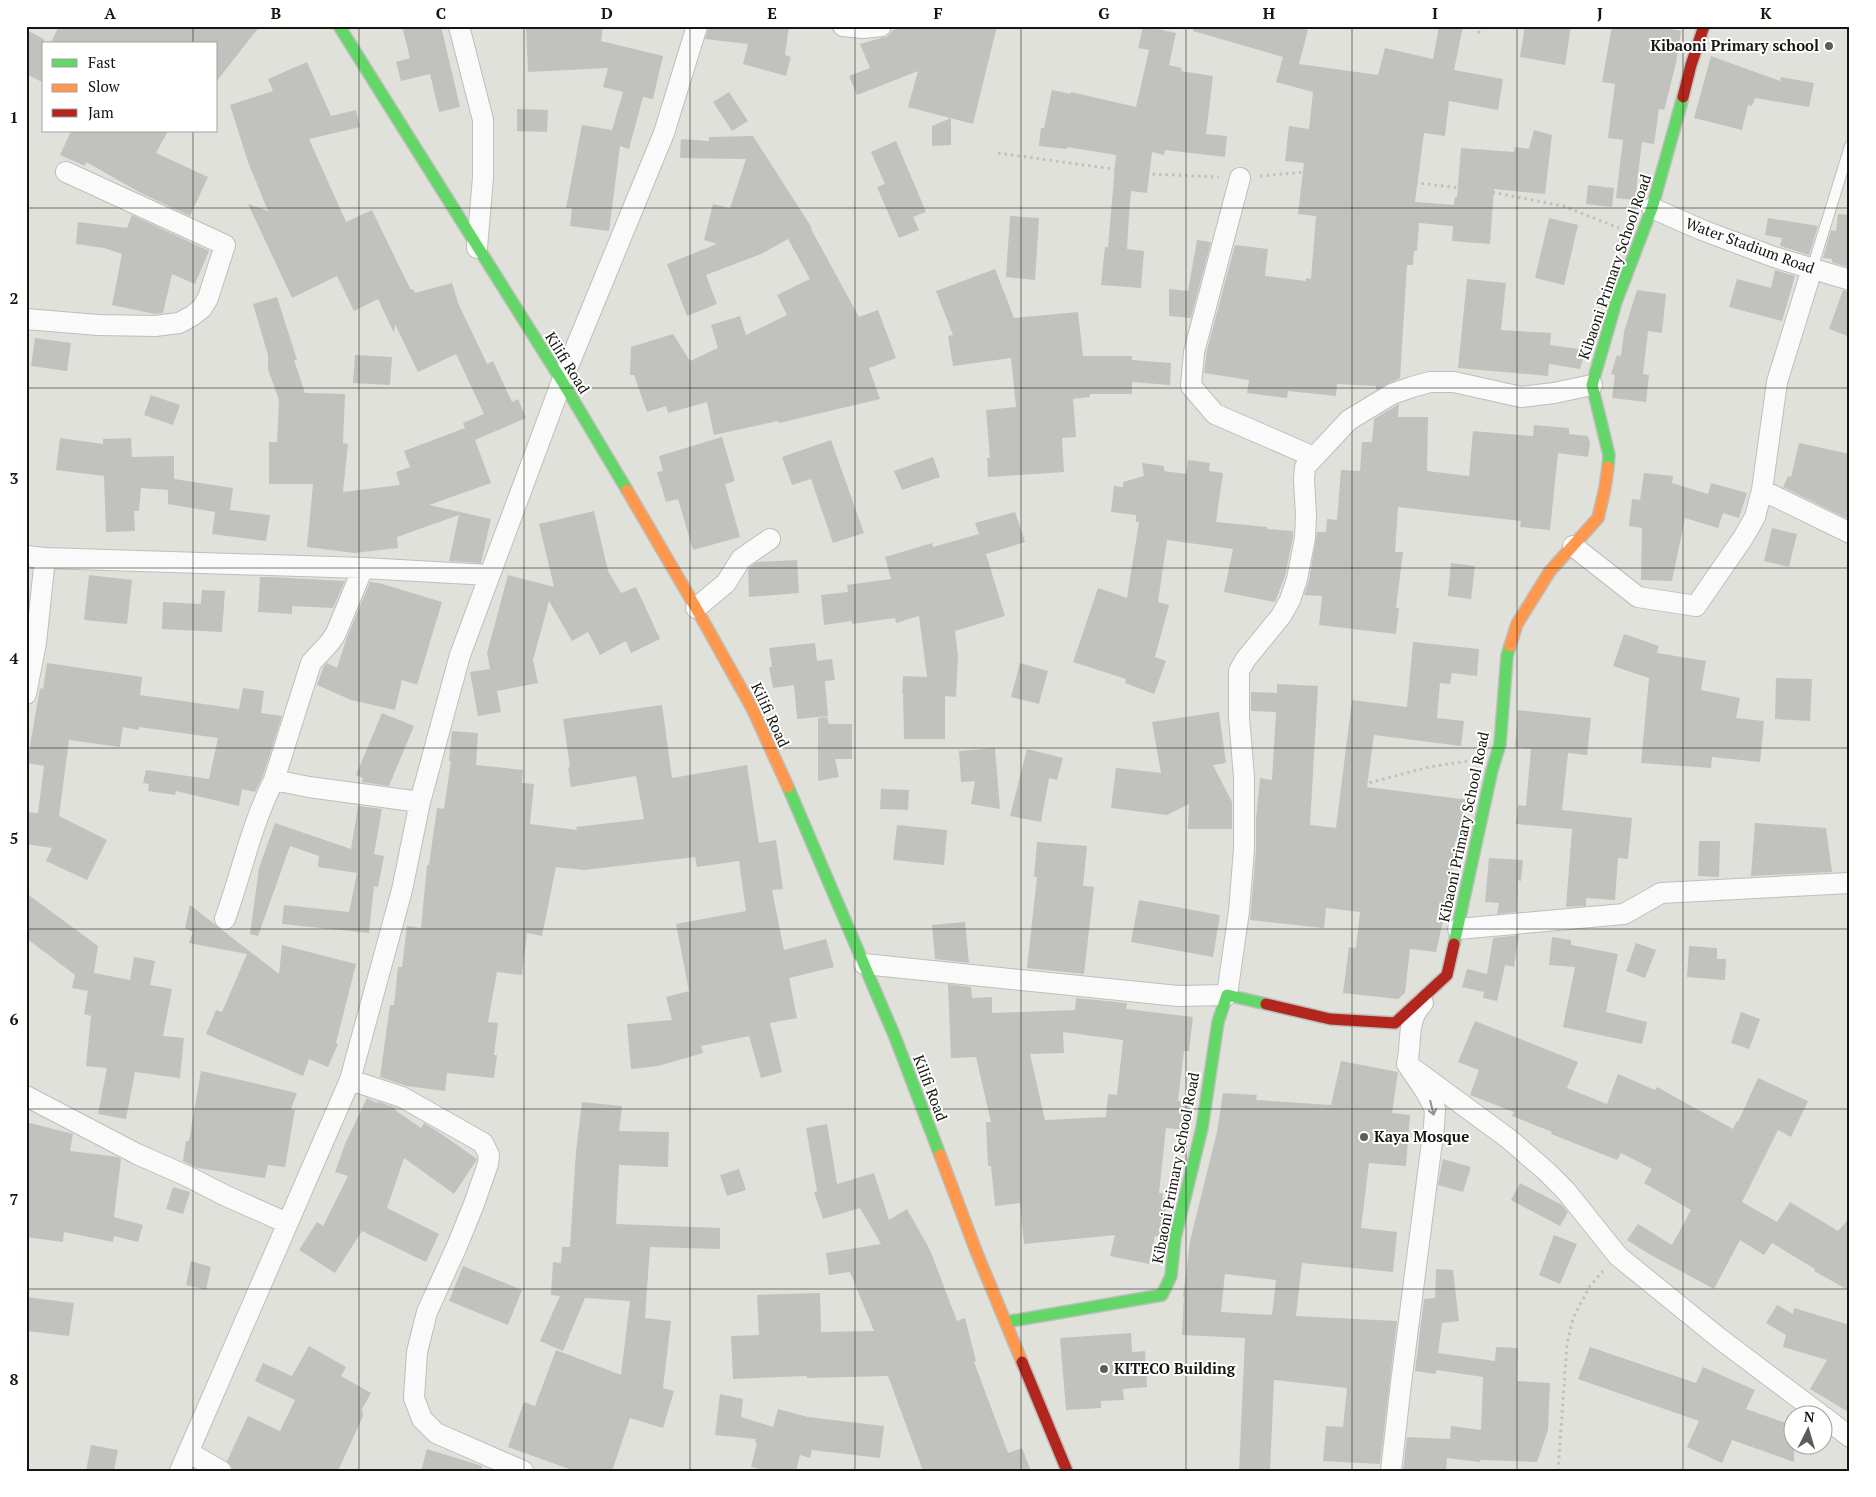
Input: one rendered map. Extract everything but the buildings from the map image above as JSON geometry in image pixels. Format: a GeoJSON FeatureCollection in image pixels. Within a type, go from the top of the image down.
{"type":"FeatureCollection","features":[{"type":"Feature","properties":{"kind":"street","name":"Kilifi Road"},"geometry":{"type":"LineString","coordinates":[[339,26],[562,381],[696,608],[752,708],[799,810],[895,1037],[976,1251],[1067,1471]]}},
{"type":"Feature","properties":{"kind":"street"},"geometry":{"type":"LineString","coordinates":[[459,26],[483,120],[483,177],[477,248]]}},
{"type":"Feature","properties":{"kind":"street"},"geometry":{"type":"LineString","coordinates":[[180,1471],[350,1080],[402,890],[420,802],[460,655],[562,381],[664,133],[697,26]]}},
{"type":"Feature","properties":{"kind":"street"},"geometry":{"type":"LineString","coordinates":[[843,26],[863,28],[881,26]]}},
{"type":"Feature","properties":{"kind":"street","name":"Kibaoni Primary School Road"},"geometry":{"type":"LineString","coordinates":[[1447,975],[1500,744],[1507,656],[1517,624],[1550,571],[1598,518],[1610,455],[1592,385],[1616,302],[1652,208],[1691,65],[1704,26]]}},
{"type":"Feature","properties":{"kind":"street"},"geometry":{"type":"LineString","coordinates":[[26,319],[98,325],[155,326],[179,323],[192,316],[205,303],[225,245],[66,172]]}},
{"type":"Feature","properties":{"kind":"street"},"geometry":{"type":"LineString","coordinates":[[1240,178],[1194,352],[1191,386],[1215,414],[1314,457]]}},
{"type":"Feature","properties":{"kind":"street","name":"Water Stadium Road"},"geometry":{"type":"LineString","coordinates":[[1652,208],[1702,230],[1812,269],[1850,280]]}},
{"type":"Feature","properties":{"kind":"street"},"geometry":{"type":"LineString","coordinates":[[1573,546],[1638,597],[1696,606],[1743,538],[1755,517],[1762,490],[1777,382],[1812,269]]}},
{"type":"Feature","properties":{"kind":"street"},"geometry":{"type":"LineString","coordinates":[[1227,995],[1239,911],[1244,849],[1244,777],[1239,717],[1240,671],[1255,648],[1281,616],[1290,600],[1297,579],[1305,538],[1305,467],[1350,420],[1392,394],[1430,382],[1454,382],[1521,397],[1554,393],[1592,385]]}},
{"type":"Feature","properties":{"kind":"street"},"geometry":{"type":"LineString","coordinates":[[1762,490],[1850,533]]}},
{"type":"Feature","properties":{"kind":"street"},"geometry":{"type":"LineString","coordinates":[[696,608],[726,583],[741,559],[770,539]]}},
{"type":"Feature","properties":{"kind":"street"},"geometry":{"type":"LineString","coordinates":[[26,694],[36,643],[36,557],[489,574]]}},
{"type":"Feature","properties":{"kind":"street"},"geometry":{"type":"LineString","coordinates":[[225,919],[251,832],[262,803],[274,780],[311,663],[320,651],[332,641],[363,568]]}},
{"type":"Feature","properties":{"kind":"street"},"geometry":{"type":"LineString","coordinates":[[274,780],[309,787],[420,802]]}},
{"type":"Feature","properties":{"kind":"street"},"geometry":{"type":"LineString","coordinates":[[1458,929],[1624,914],[1661,893],[1850,883]]}},
{"type":"Feature","properties":{"kind":"street"},"geometry":{"type":"LineString","coordinates":[[864,964],[1178,996],[1227,995],[1330,1019],[1395,1023],[1447,975]]}},
{"type":"Feature","properties":{"kind":"street"},"geometry":{"type":"LineString","coordinates":[[1391,1471],[1435,1109],[1407,1064],[1411,1028],[1416,1010],[1428,999],[1447,975]]}},
{"type":"Feature","properties":{"kind":"street","name":"Kibaoni Primary School Road"},"geometry":{"type":"LineString","coordinates":[[1006,1322],[1162,1295],[1171,1276],[1177,1230],[1202,1128],[1218,1022],[1227,995]]}},
{"type":"Feature","properties":{"kind":"street"},"geometry":{"type":"LineString","coordinates":[[1407,1064],[1509,1139],[1546,1171],[1566,1191],[1618,1256],[1719,1338],[1807,1404]]}},
{"type":"Feature","properties":{"kind":"street"},"geometry":{"type":"LineString","coordinates":[[350,1080],[402,1096],[483,1143],[487,1149],[489,1155],[488,1164],[474,1204],[427,1312],[417,1352],[414,1398],[422,1420],[436,1434],[523,1471]]}},
{"type":"Feature","properties":{"kind":"street"},"geometry":{"type":"LineString","coordinates":[[26,1096],[137,1154],[287,1223]]}},
{"type":"Feature","properties":{"kind":"street"},"geometry":{"type":"LineString","coordinates":[[1834,1425],[1850,1437]]}},
{"type":"Feature","properties":{"kind":"street"},"geometry":{"type":"LineString","coordinates":[[188,1452],[221,1471]]}},
{"type":"Feature","properties":{"kind":"lane"},"geometry":{"type":"LineString","coordinates":[[1812,269],[1850,146]]}},
{"type":"Feature","properties":{"kind":"path"},"geometry":{"type":"LineString","coordinates":[[1478,33],[1485,26]]}},
{"type":"Feature","properties":{"kind":"path"},"geometry":{"type":"LineString","coordinates":[[998,153],[1149,174],[1240,178],[1317,170],[1486,191],[1563,206],[1641,237]]}},
{"type":"Feature","properties":{"kind":"path"},"geometry":{"type":"LineString","coordinates":[[1357,786],[1429,767],[1496,756]]}},
{"type":"Feature","properties":{"kind":"path"},"geometry":{"type":"LineString","coordinates":[[1558,1471],[1567,1344],[1573,1318],[1590,1286],[1618,1256]]}},
{"type":"Feature","properties":{"kind":"traffic: fast"},"geometry":{"type":"LineString","coordinates":[[339,26],[562,381],[627,490]]}},
{"type":"Feature","properties":{"kind":"traffic: fast"},"geometry":{"type":"LineString","coordinates":[[1608,467],[1609,455],[1592,385],[1616,302],[1652,208],[1683,97]]}},
{"type":"Feature","properties":{"kind":"traffic: fast"},"geometry":{"type":"LineString","coordinates":[[1454,944],[1492,770],[1500,744],[1507,656],[1510,646]]}},
{"type":"Feature","properties":{"kind":"traffic: fast"},"geometry":{"type":"LineString","coordinates":[[788,787],[895,1037],[940,1155]]}},
{"type":"Feature","properties":{"kind":"traffic: fast"},"geometry":{"type":"LineString","coordinates":[[1006,1322],[1162,1295],[1171,1276],[1175,1238],[1202,1128],[1218,1022],[1227,995],[1266,1004]]}},
{"type":"Feature","properties":{"kind":"traffic: slow"},"geometry":{"type":"LineString","coordinates":[[1510,646],[1517,624],[1550,571],[1598,518],[1608,467]]}},
{"type":"Feature","properties":{"kind":"traffic: slow"},"geometry":{"type":"LineString","coordinates":[[627,490],[752,708],[788,787]]}},
{"type":"Feature","properties":{"kind":"traffic: slow"},"geometry":{"type":"LineString","coordinates":[[940,1155],[976,1251],[1022,1362]]}},
{"type":"Feature","properties":{"kind":"traffic: jam"},"geometry":{"type":"LineString","coordinates":[[1683,97],[1704,26]]}},
{"type":"Feature","properties":{"kind":"traffic: jam"},"geometry":{"type":"LineString","coordinates":[[1266,1004],[1330,1019],[1395,1023],[1447,975],[1454,944]]}},
{"type":"Feature","properties":{"kind":"traffic: jam"},"geometry":{"type":"LineString","coordinates":[[1022,1362],[1067,1471]]}},
{"type":"Feature","properties":{"kind":"place","name":"Kibaoni Primary school"},"geometry":{"type":"Point","coordinates":[1829,46]}},
{"type":"Feature","properties":{"kind":"place","name":"Kaya Mosque"},"geometry":{"type":"Point","coordinates":[1364,1137]}},
{"type":"Feature","properties":{"kind":"place","name":"KITECO Building"},"geometry":{"type":"Point","coordinates":[1104,1369]}}]}
